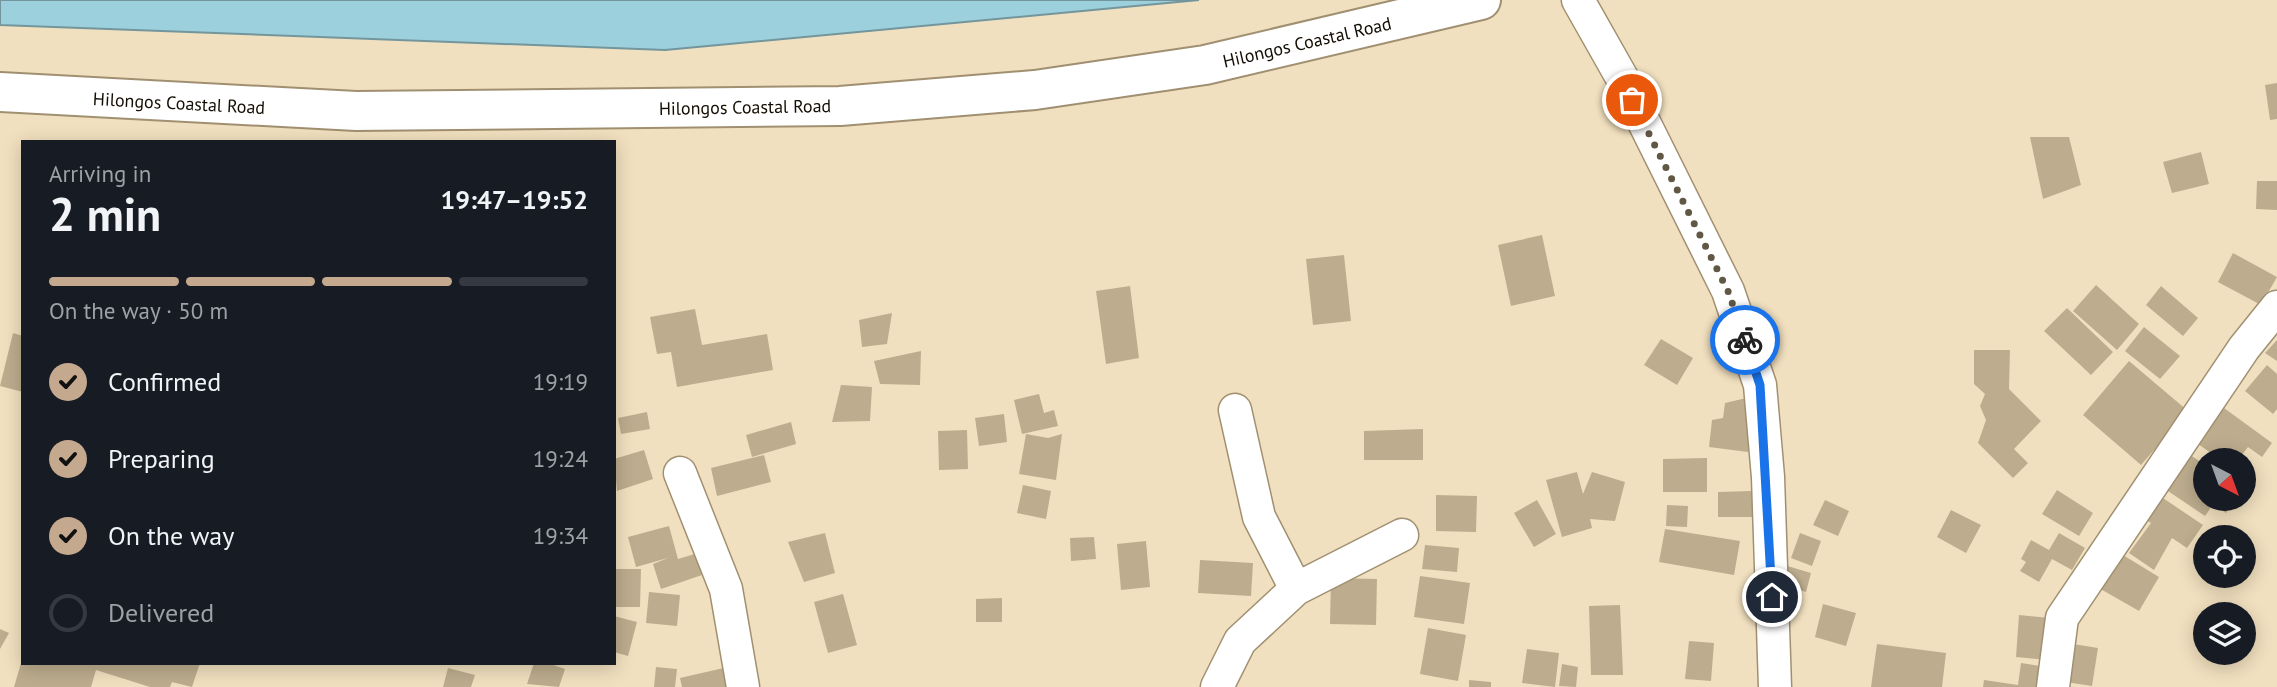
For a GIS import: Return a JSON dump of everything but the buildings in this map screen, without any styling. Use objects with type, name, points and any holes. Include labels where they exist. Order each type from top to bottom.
[{"type":"street","name":"Hilongos Coastal Road","points":[[0,92],[356,111],[840,106],[1035,90],[1205,65],[1481,0]]},
{"type":"street","points":[[1578,0],[1620,76],[1728,291],[1760,385],[1768,477],[1775,687]]},
{"type":"street","points":[[2053,687],[2062,618],[2244,348],[2277,307]]},
{"type":"street","points":[[1235,410],[1259,517],[1296,589]]},
{"type":"street","points":[[680,473],[726,589],[743,687]]},
{"type":"street","points":[[1217,687],[1240,641],[1296,589],[1402,535]]},
{"type":"water","points":[[0,0],[1199,0],[665,50],[0,25]]},
{"type":"way so far","points":[[1632,100],[1728,291],[1745,340]]},
{"type":"route","points":[[1745,340],[1760,385],[1768,477],[1772,597]]}]
